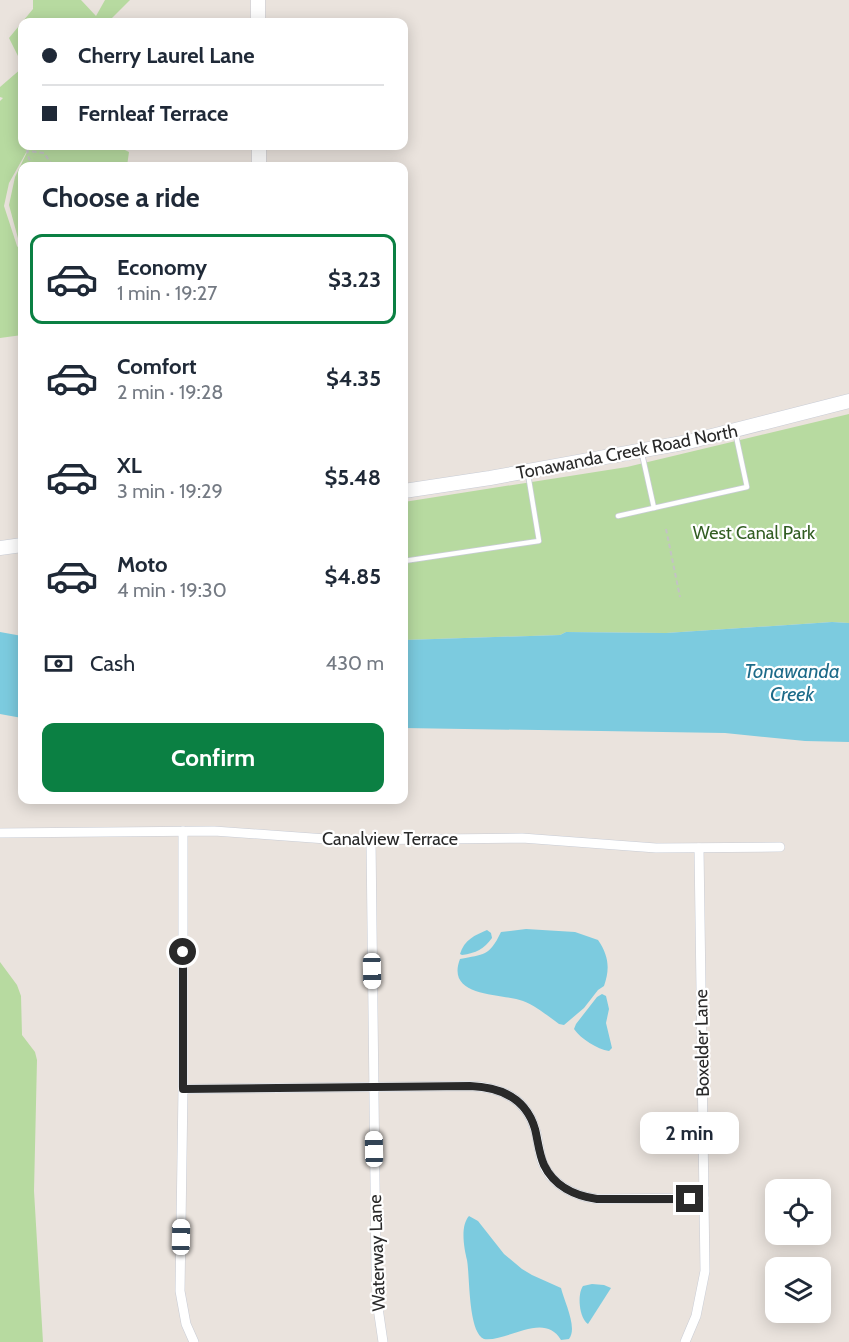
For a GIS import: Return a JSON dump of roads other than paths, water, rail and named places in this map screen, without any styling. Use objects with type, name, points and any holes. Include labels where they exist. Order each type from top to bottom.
[{"type":"street","points":[[258,0],[258,18]]},
{"type":"street","name":"Tonawanda Creek Road North","points":[[408,489],[528,472],[642,451],[735,431],[849,401]]},
{"type":"street","points":[[0,548],[18,546]]},
{"type":"street","points":[[183,831],[180,1291],[185,1320],[194,1342]]},
{"type":"street","name":"Canalview Terrace","points":[[0,833],[244,832],[320,840],[522,838],[647,847],[780,847]]},
{"type":"street","name":"Waterway Lane","points":[[371,840],[377,1301],[383,1342]]},
{"type":"street","name":"Boxelder Lane","points":[[685,1342],[696,1316],[703,1283],[699,848]]},
{"type":"street","points":[[183,1089],[470,1086],[498,1090],[514,1098],[527,1111],[535,1129],[544,1165],[553,1179],[568,1190],[582,1197],[597,1199],[704,1198]]},
{"type":"lane","points":[[618,516],[747,487],[735,431]]},
{"type":"lane","points":[[642,451],[654,508]]},
{"type":"lane","points":[[408,560],[539,541],[528,472]]},
{"type":"water","name":"Tonawanda Creek","points":[[832,622],[849,623],[849,742],[805,741],[725,733],[408,728],[408,640],[560,635],[566,632],[666,633]]},
{"type":"water","points":[[0,632],[18,635],[18,717],[0,714]]},
{"type":"water","points":[[526,929],[575,932],[598,940],[606,957],[608,968],[604,986],[564,1025],[523,1001],[478,992],[461,981],[458,972],[460,959],[485,953],[493,946],[501,932]]},
{"type":"water","points":[[487,930],[491,933],[492,938],[483,948],[476,952],[460,954],[467,942]]},
{"type":"water","points":[[602,994],[606,996],[609,1009],[606,1023],[612,1048],[609,1051],[590,1043],[574,1029],[597,997]]},
{"type":"water","points":[[469,1216],[478,1221],[504,1254],[522,1269],[561,1288],[570,1314],[572,1328],[569,1339],[561,1340],[554,1332],[545,1328],[525,1330],[494,1339],[484,1339],[479,1334],[472,1315],[464,1243],[464,1225]]},
{"type":"water","points":[[592,1284],[611,1288],[588,1324],[581,1311],[580,1294],[583,1286]]},
{"type":"park label","name":"West Canal Park","points":[[754,533]]}]
